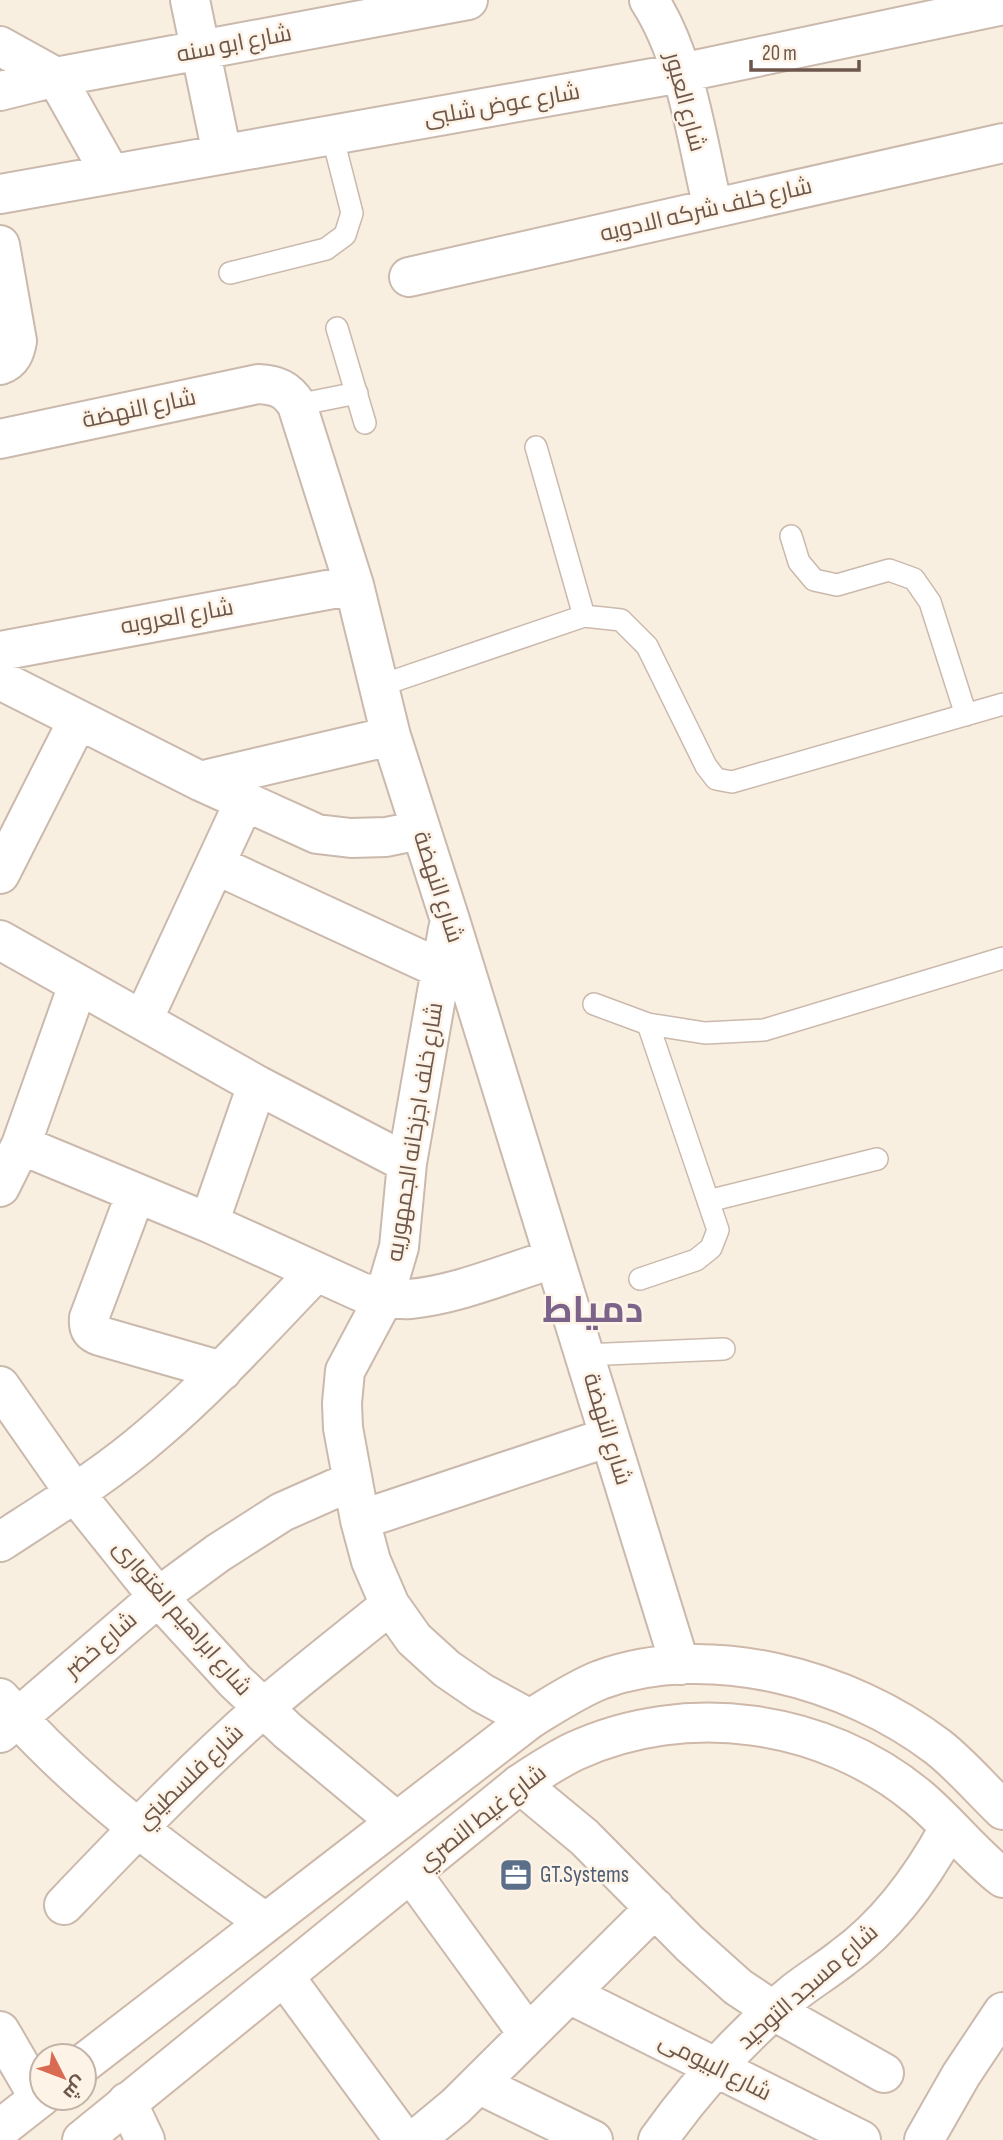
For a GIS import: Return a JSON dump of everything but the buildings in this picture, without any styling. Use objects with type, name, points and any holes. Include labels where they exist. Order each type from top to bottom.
[{"type":"street","points":[[190,0],[222,154]]},
{"type":"street","name":"شارع ابو سنه","points":[[0,90],[56,77],[468,0]]},
{"type":"street","name":"شارع العبور","points":[[649,0],[681,73],[713,208]]},
{"type":"street","name":"شارع عوض شلبى","points":[[0,194],[681,73],[1003,5]]},
{"type":"street","points":[[0,46],[56,77],[110,173]]},
{"type":"street","name":"شارع خلف شركه الادويه","points":[[410,276],[1003,142]]},
{"type":"street","points":[[0,245],[17,341],[15,353],[6,363],[0,365]]},
{"type":"street","name":"شارع النهضة","points":[[0,439],[258,384],[274,384],[284,389],[297,405],[354,585],[391,736],[680,1665]]},
{"type":"street","name":"شارع العروبه","points":[[0,651],[354,585]]},
{"type":"street","points":[[0,680],[200,781],[317,834],[351,838],[420,830]]},
{"type":"street","points":[[0,874],[78,720]]},
{"type":"street","points":[[200,781],[391,736]]},
{"type":"street","points":[[143,1020],[244,802]]},
{"type":"street","points":[[216,865],[441,969]]},
{"type":"street","name":"شارع خلف اجزخانه الجمهوريه","points":[[450,920],[407,1163],[399,1247],[384,1298],[345,1371],[343,1428],[359,1520],[371,1561],[390,1605],[414,1639],[447,1669],[482,1693],[530,1719]]},
{"type":"street","points":[[0,940],[257,1085],[407,1163]]},
{"type":"street","points":[[0,1187],[21,1145],[78,985]]},
{"type":"street","points":[[209,1223],[257,1085]]},
{"type":"street","points":[[21,1145],[209,1223],[361,1292],[384,1298],[431,1296],[553,1259]]},
{"type":"street","points":[[136,1193],[88,1327],[93,1334],[222,1371]]},
{"type":"street","points":[[0,1542],[152,1435],[222,1371],[316,1272]]},
{"type":"street","name":"شارع ابراهيم الغتوارى","points":[[0,1386],[74,1492],[158,1597],[263,1709],[396,1821]]},
{"type":"street","points":[[359,1520],[609,1437]]},
{"type":"street","name":"شارع خضر","points":[[6,1716],[158,1597],[249,1531],[282,1512],[352,1481]]},
{"type":"street","name":"شارع فلسطيني","points":[[64,1905],[137,1828],[263,1709],[390,1605]]},
{"type":"street","points":[[98,2052],[530,1719],[564,1697],[600,1680],[639,1670],[680,1665],[719,1665],[784,1675],[835,1690],[871,1705],[938,1747],[968,1773],[1003,1810]]},
{"type":"street","points":[[6,1716],[137,1828],[200,1877],[265,1922]]},
{"type":"street","name":"شارع غيط النصري","points":[[82,2140],[520,1784],[576,1751],[637,1730],[668,1724],[713,1722],[757,1725],[800,1735],[842,1750],[881,1771],[917,1797],[1003,1878]]},
{"type":"street","points":[[520,1784],[584,1838],[705,1959],[738,1987],[774,2011],[884,2073]]},
{"type":"street","name":"شارع مسجد التوحيد","points":[[658,2140],[689,2098],[774,2011],[795,1992],[843,1958],[893,1912],[933,1858],[949,1828]]},
{"type":"street","points":[[411,1873],[528,2034]]},
{"type":"street","points":[[415,2140],[456,2106],[655,1908]]},
{"type":"street","points":[[284,1976],[404,2140]]},
{"type":"street","name":"شارع البيومى","points":[[569,1994],[861,2140]]},
{"type":"street","points":[[924,2140],[961,2075],[1003,2012]]},
{"type":"street","points":[[0,2031],[28,2077]]},
{"type":"street","points":[[478,2084],[587,2139]]},
{"type":"street","points":[[127,2102],[145,2140]]},
{"type":"street","points":[[0,2129],[28,2107]]},
{"type":"lane","points":[[230,273],[326,249],[345,235],[352,213],[332,135]]},
{"type":"lane","points":[[337,328],[365,423]]},
{"type":"lane","points":[[297,405],[357,393]]},
{"type":"lane","points":[[536,447],[584,616]]},
{"type":"lane","points":[[791,536],[799,562],[814,580],[837,585],[889,570],[914,579],[930,602],[966,715]]},
{"type":"lane","points":[[379,685],[584,616],[621,620],[647,646],[706,766],[716,779],[732,782],[1003,704]]},
{"type":"lane","points":[[594,1004],[648,1024],[705,1033],[764,1030],[1003,958]]},
{"type":"lane","points":[[640,1279],[696,1260],[711,1248],[718,1230],[648,1024]]},
{"type":"lane","points":[[708,1201],[877,1159]]},
{"type":"lane","points":[[584,1355],[724,1349]]},
{"type":"place","name":"GT.Systems","points":[[516,1875]]},
{"type":"district","name":"دمياط","points":[[593,1311]]}]
